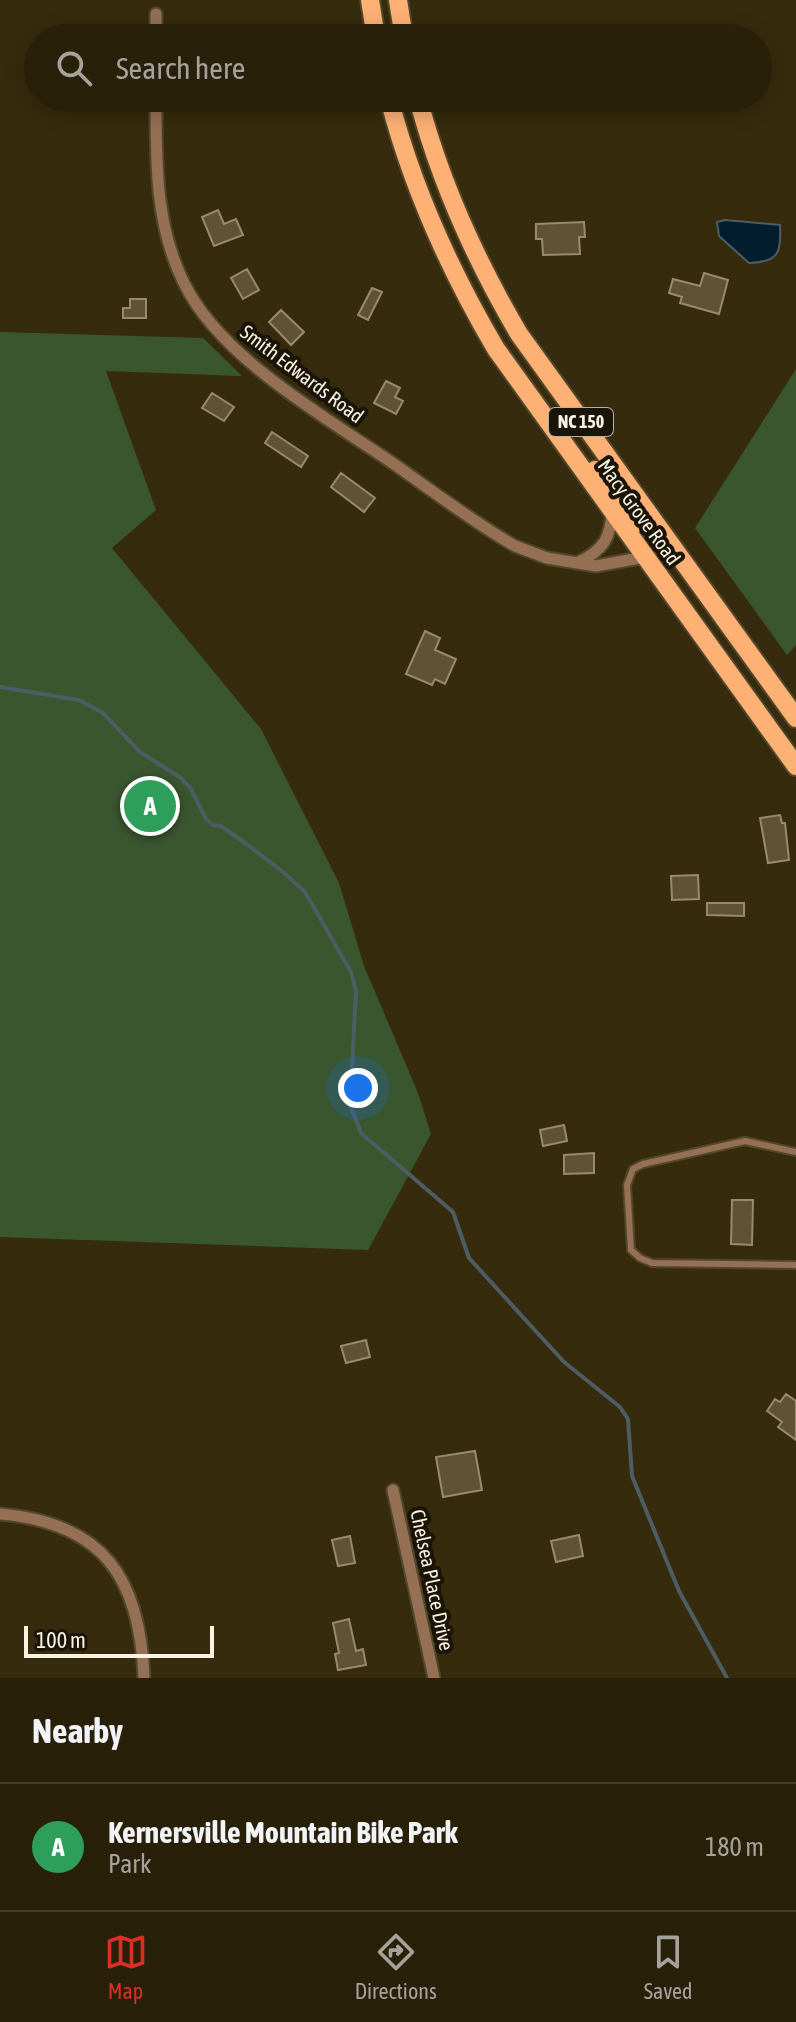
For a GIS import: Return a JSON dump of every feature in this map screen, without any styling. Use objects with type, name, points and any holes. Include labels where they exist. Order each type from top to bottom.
[{"type":"main road","points":[[370,0],[374,24]]},
{"type":"main road","points":[[398,0],[402,24]]},
{"type":"main road","name":"Macy Grove Road","points":[[393,112],[418,190],[444,254],[477,317],[517,380],[796,766]]},
{"type":"main road","name":"Macy Grove Road","points":[[423,112],[452,201],[502,304],[540,364],[796,718]]},
{"type":"main road","points":[[517,380],[632,515],[640,523],[654,523]]},
{"type":"street","points":[[156,14],[156,24]]},
{"type":"street","name":"Smith Edwards Road","points":[[156,112],[159,196],[168,242],[185,285],[216,329],[241,354],[500,537],[531,553],[596,566],[645,557]]},
{"type":"street","points":[[579,562],[594,554],[606,542],[612,511]]},
{"type":"street","name":"Chelsea Place Drive","points":[[393,1490],[434,1678]]},
{"type":"street","points":[[0,1514],[52,1522],[79,1534],[97,1547],[115,1569],[136,1613],[144,1678]]},
{"type":"lane","points":[[796,1152],[745,1141],[633,1169],[627,1185],[631,1250],[640,1258],[652,1263],[796,1265]]},
{"type":"green space","points":[[0,332],[203,338],[242,376],[106,371],[156,510],[112,548],[261,729],[339,883],[364,966],[418,1093],[431,1134],[368,1250],[0,1237]]},
{"type":"green space","points":[[796,369],[796,645],[787,655],[695,528]]},
{"type":"water","points":[[717,222],[780,225],[780,243],[776,254],[767,261],[749,263],[719,236]]},
{"type":"building","points":[[218,210],[224,224],[236,219],[243,235],[214,246],[202,217]]},
{"type":"building","points":[[584,222],[585,237],[579,237],[580,254],[543,255],[542,239],[536,239],[536,224]]},
{"type":"building","points":[[247,269],[259,290],[243,299],[231,278]]},
{"type":"building","points":[[704,273],[728,280],[719,314],[680,303],[682,297],[669,293],[673,279],[700,286]]},
{"type":"building","points":[[372,288],[382,292],[368,320],[358,315]]},
{"type":"building","points":[[130,299],[146,299],[146,318],[123,318],[123,308],[130,308]]},
{"type":"building","points":[[281,310],[304,332],[291,345],[269,322]]},
{"type":"building","points":[[386,381],[400,388],[395,397],[403,401],[396,414],[374,403]]},
{"type":"building","points":[[212,393],[234,407],[224,421],[202,408]]},
{"type":"building","points":[[272,432],[308,456],[301,467],[265,443]]},
{"type":"building","points":[[341,473],[375,498],[364,512],[331,487]]},
{"type":"building","points":[[425,631],[440,638],[435,650],[456,659],[445,684],[435,679],[432,685],[406,674]]},
{"type":"building","points":[[780,815],[782,823],[785,823],[789,860],[768,863],[760,818]]},
{"type":"building","points":[[698,875],[699,899],[672,900],[671,876]]},
{"type":"building","points":[[707,903],[744,903],[744,916],[707,915]]},
{"type":"building","points":[[564,1125],[567,1141],[543,1146],[540,1130]]},
{"type":"building","points":[[594,1153],[594,1173],[564,1174],[564,1155]]},
{"type":"building","points":[[732,1200],[753,1200],[752,1245],[731,1244]]},
{"type":"building","points":[[366,1340],[370,1357],[346,1363],[341,1346]]},
{"type":"building","points":[[786,1394],[796,1401],[796,1440],[778,1427],[782,1422],[767,1411],[775,1399],[780,1402]]},
{"type":"building","points":[[475,1451],[482,1490],[443,1497],[436,1457]]},
{"type":"building","points":[[579,1535],[583,1556],[556,1562],[551,1541]]},
{"type":"building","points":[[350,1536],[355,1563],[338,1566],[332,1540]]},
{"type":"building","points":[[349,1619],[356,1651],[363,1649],[366,1665],[338,1670],[335,1654],[339,1653],[333,1623]]},
{"type":"waterway","points":[[0,687],[79,700],[103,713],[140,752],[181,778],[191,789],[206,819],[245,843],[305,892],[351,972],[356,991],[350,1105],[361,1133],[453,1212],[469,1258],[564,1362],[620,1407],[628,1419],[632,1476],[679,1591],[727,1678]]},
{"type":"place","name":"Kernersville Mountain Bike Park","points":[[150,806]]}]
